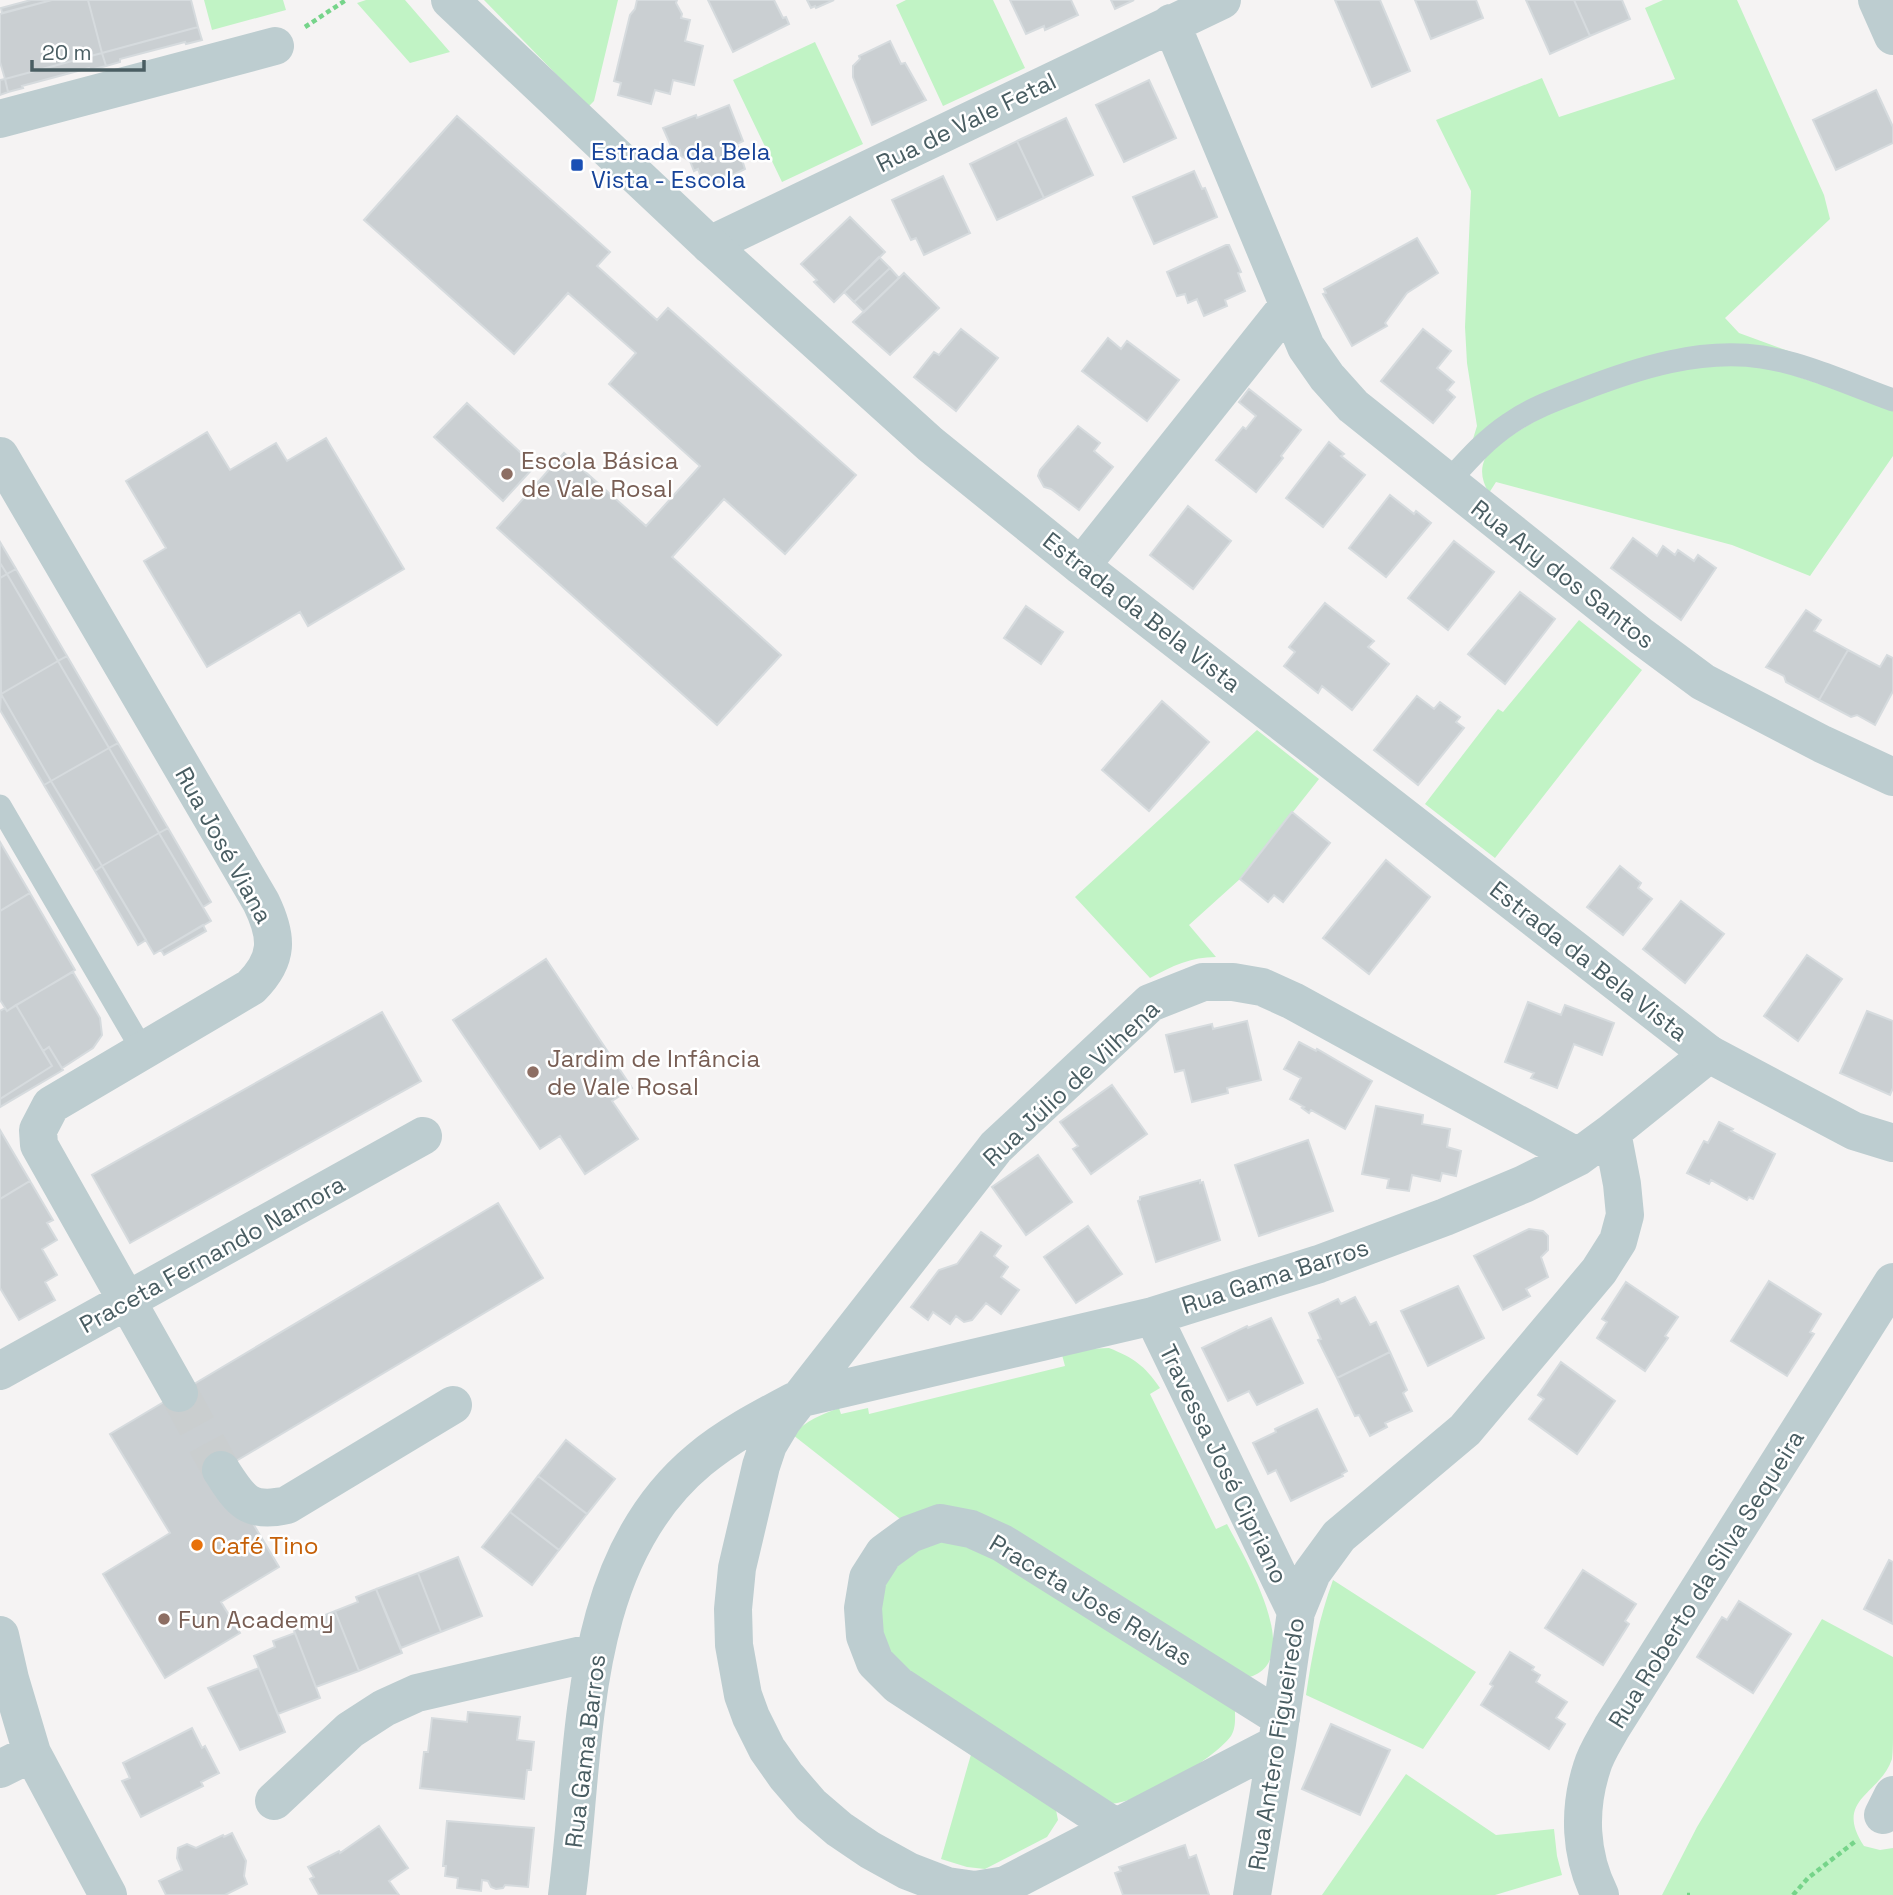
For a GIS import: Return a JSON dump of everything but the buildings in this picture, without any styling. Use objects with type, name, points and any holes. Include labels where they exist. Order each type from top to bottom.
[{"type":"street","name":"Estrada da Bela Vista","points":[[450,0],[710,245],[929,444],[1081,566],[1709,1054],[1854,1130],[1893,1143]]},
{"type":"street","name":"Rua de Vale Fetal","points":[[710,245],[1222,0]]},
{"type":"street","points":[[1877,0],[1893,36]]},
{"type":"street","name":"Rua Ary dos Santos","points":[[1171,23],[1306,347],[1344,396],[1641,636],[1703,682],[1822,744],[1893,777]]},
{"type":"street","points":[[0,119],[275,47]]},
{"type":"street","points":[[1081,566],[1288,306]]},
{"type":"street","name":"Rua José Viana","points":[[0,456],[270,920],[274,938],[265,973],[250,987],[51,1105],[38,1129],[39,1145],[179,1393]]},
{"type":"street","name":"Rua Júlio de Vilhena","points":[[798,1399],[996,1146],[1150,1003],[1203,982],[1233,982],[1262,987],[1293,1001],[1578,1157]]},
{"type":"street","name":"Rua Gama Barros","points":[[567,1895],[585,1709],[595,1652],[608,1605],[631,1545],[662,1498],[698,1460],[747,1426],[798,1399],[1153,1316],[1229,1294],[1332,1260],[1513,1189],[1578,1157],[1709,1054]]},
{"type":"street","name":"Rua Antero Figueiredo","points":[[1252,1895],[1296,1612],[1312,1573],[1339,1536],[1465,1430],[1599,1271],[1618,1241],[1625,1215],[1612,1132]]},
{"type":"street","name":"Praceta Fernando Namora","points":[[0,1371],[423,1136]]},
{"type":"street","name":"Rua Roberto da Silva Sequeira","points":[[1600,1895],[1588,1868],[1582,1835],[1592,1766],[1612,1727],[1893,1282]]},
{"type":"street","name":"Travessa José Cipriano","points":[[1153,1316],[1296,1612]]},
{"type":"street","points":[[798,1399],[768,1445],[751,1501],[737,1568],[733,1609],[734,1645],[737,1669],[751,1717],[767,1749],[811,1805],[839,1829],[908,1871],[947,1886],[996,1890],[1115,1827],[1279,1731]]},
{"type":"street","points":[[220,1470],[237,1496],[252,1507],[270,1509],[286,1505],[453,1405]]},
{"type":"street","name":"Praceta José Relvas","points":[[1115,1827],[898,1685],[875,1662],[865,1636],[863,1608],[868,1578],[884,1553],[910,1534],[940,1523],[971,1529],[1002,1543],[1279,1731]]},
{"type":"street","points":[[0,1635],[10,1679],[16,1761],[107,1895]]},
{"type":"street","points":[[274,1801],[350,1730],[384,1708],[417,1693],[595,1652]]},
{"type":"lane","points":[[1448,482],[1481,445],[1511,422],[1570,394],[1626,372],[1667,361],[1737,355],[1763,357],[1798,366],[1893,400]]},
{"type":"lane","points":[[0,806],[143,1051]]},
{"type":"path","points":[[275,47],[346,0]]},
{"type":"path","points":[[1793,1895],[1808,1878],[1859,1839],[1888,1805]]},
{"type":"green space","points":[[204,0],[283,0],[286,10],[212,30]]},
{"type":"green space","points":[[366,0],[405,0],[450,52],[410,63],[357,3]]},
{"type":"green space","points":[[484,0],[618,0],[594,101],[588,107]]},
{"type":"green space","points":[[906,0],[993,0],[1025,68],[943,106],[896,5]]},
{"type":"green space","points":[[1663,0],[1737,0],[1824,195],[1830,219],[1725,318],[1739,333],[1893,389],[1733,347],[1473,439],[1477,426],[1467,363],[1465,327],[1471,191],[1436,120],[1542,78],[1559,117],[1675,79],[1645,8]]},
{"type":"green space","points":[[815,42],[863,144],[782,182],[733,80]]},
{"type":"green space","points":[[1713,365],[1751,365],[1777,370],[1893,408],[1893,456],[1810,576],[1732,545],[1496,482],[1489,493],[1483,480],[1482,468],[1491,450],[1553,410],[1668,371]]},
{"type":"green space","points":[[1579,620],[1642,670],[1495,858],[1425,804],[1498,709],[1503,712]]},
{"type":"green space","points":[[1257,730],[1319,779],[1240,879],[1189,925],[1216,957],[1182,963],[1150,978],[1075,897]]},
{"type":"green space","points":[[1109,1348],[1138,1363],[1160,1388],[1150,1394],[1216,1529],[1227,1524],[1258,1585],[1273,1634],[1272,1655],[1262,1671],[1241,1679],[1002,1528],[904,1522],[793,1435],[809,1422],[839,1408],[841,1414],[868,1408],[869,1414],[1065,1366],[1062,1355],[1087,1349]]},
{"type":"green space","points":[[963,1534],[1235,1710],[1231,1736],[1208,1757],[1172,1780],[1135,1798],[1105,1804],[897,1673],[870,1606],[895,1552]]},
{"type":"green space","points":[[1333,1580],[1476,1672],[1423,1749],[1306,1695],[1316,1637]]},
{"type":"green space","points":[[1822,1619],[1893,1657],[1892,1759],[1886,1771],[1856,1807],[1854,1818],[1856,1830],[1864,1846],[1880,1850],[1893,1848],[1893,1895],[1662,1895],[1697,1827]]},
{"type":"green space","points":[[972,1751],[1056,1810],[1058,1820],[1047,1837],[985,1869],[941,1859]]},
{"type":"green space","points":[[1406,1774],[1496,1835],[1554,1829],[1562,1875],[1495,1895],[1322,1895]]},
{"type":"tunnel","points":[[179,1393],[221,1470]]},
{"type":"place","name":"Estrada da Bela Vista - Escola","points":[[577,165]]},
{"type":"place","name":"Escola Básica de Vale Rosal","points":[[507,474]]},
{"type":"place","name":"Jardim de Infância de Vale Rosal","points":[[533,1072]]},
{"type":"place","name":"Café Tino","points":[[197,1545]]},
{"type":"place","name":"Fun Academy","points":[[164,1619]]}]
